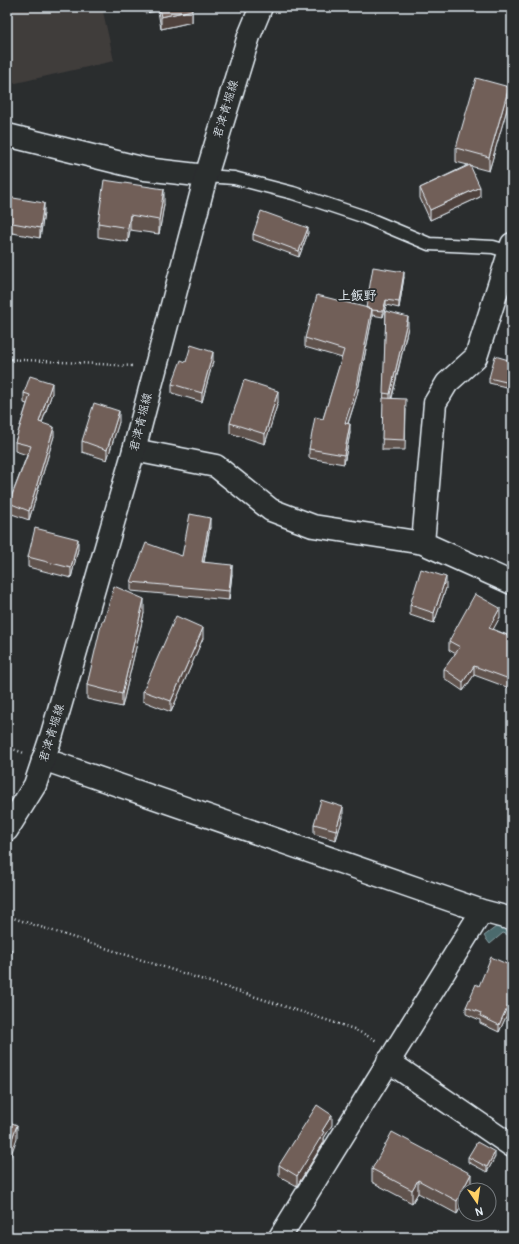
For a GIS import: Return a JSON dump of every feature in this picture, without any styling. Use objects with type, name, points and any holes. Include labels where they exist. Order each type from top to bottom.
[{"type":"street","name":"君津青堀線","points":[[7,830],[35,785],[44,759],[134,450],[206,176],[249,36],[261,7]]},
{"type":"street","points":[[7,135],[145,169],[206,176]]},
{"type":"street","points":[[423,543],[435,403],[447,383],[476,357],[507,280],[511,248]]},
{"type":"street","points":[[134,450],[216,466],[271,510],[313,526],[423,543],[512,583]]},
{"type":"street","points":[[44,759],[482,911],[512,919]]},
{"type":"street","points":[[280,1237],[482,911]]},
{"type":"street","points":[[392,1056],[512,1146]]},
{"type":"lane","points":[[206,176],[234,178],[286,191],[362,216],[429,244],[511,248]]},
{"type":"path","points":[[7,359],[155,368]]},
{"type":"path","points":[[7,916],[354,1029],[392,1056]]},
{"type":"shaded area","points":[[7,7],[102,7],[114,61],[7,85]]},
{"type":"water","points":[[500,924],[512,928],[512,936],[503,933],[490,944],[484,936]]},
{"type":"building","points":[[159,7],[192,7],[192,10],[161,17]]},
{"type":"building","points":[[476,78],[509,87],[489,157],[456,148]]},
{"type":"building","points":[[470,165],[480,187],[430,210],[420,188]]},
{"type":"building","points":[[104,180],[164,189],[159,220],[130,215],[128,228],[98,223]]},
{"type":"building","points":[[7,197],[44,203],[40,228],[7,222]]},
{"type":"building","points":[[261,211],[308,228],[299,251],[253,234]]},
{"type":"building","points":[[373,267],[404,272],[399,302],[386,300],[383,311],[366,308]]},
{"type":"building","points":[[317,295],[372,309],[357,386],[345,423],[350,424],[344,455],[309,449],[315,417],[323,419],[344,350],[305,338]]},
{"type":"building","points":[[386,311],[408,317],[390,394],[383,393]]},
{"type":"building","points":[[191,345],[213,352],[202,393],[172,384],[181,360],[186,362]]},
{"type":"building","points":[[495,356],[512,361],[506,382],[489,378]]},
{"type":"building","points":[[30,376],[52,383],[39,422],[54,427],[29,511],[9,503],[31,446],[15,442],[30,395],[24,393]]},
{"type":"building","points":[[244,380],[278,391],[265,434],[230,423]]},
{"type":"building","points":[[383,398],[406,399],[405,440],[382,439]]},
{"type":"building","points":[[94,403],[119,411],[107,450],[82,441]]},
{"type":"building","points":[[190,514],[210,518],[202,562],[232,565],[229,591],[131,582],[146,543],[182,556]]},
{"type":"building","points":[[35,528],[78,539],[71,568],[28,557]]},
{"type":"building","points":[[421,569],[446,577],[434,613],[410,605]]},
{"type":"building","points":[[114,586],[144,599],[122,694],[87,685],[102,621],[104,621]]},
{"type":"building","points":[[475,594],[500,608],[489,628],[512,637],[512,680],[474,666],[463,682],[444,669],[460,647],[449,641]]},
{"type":"building","points":[[176,616],[203,628],[171,701],[143,691]]},
{"type":"building","points":[[321,800],[343,807],[336,830],[314,824]]},
{"type":"building","points":[[7,948],[11,949],[7,960]]},
{"type":"building","points":[[491,957],[509,965],[507,969],[512,971],[512,1004],[509,1003],[499,1025],[480,1016],[481,1013],[466,1007],[476,984],[479,986]]},
{"type":"building","points":[[317,1105],[332,1115],[322,1131],[324,1132],[297,1176],[279,1165]]},
{"type":"building","points":[[7,1121],[17,1125],[7,1153]]},
{"type":"building","points":[[392,1132],[471,1174],[467,1182],[457,1182],[457,1201],[418,1180],[412,1190],[372,1169]]},
{"type":"building","points":[[477,1142],[495,1152],[487,1167],[468,1157]]},
{"type":"district","name":"上飯野","points":[[357,296]]}]
